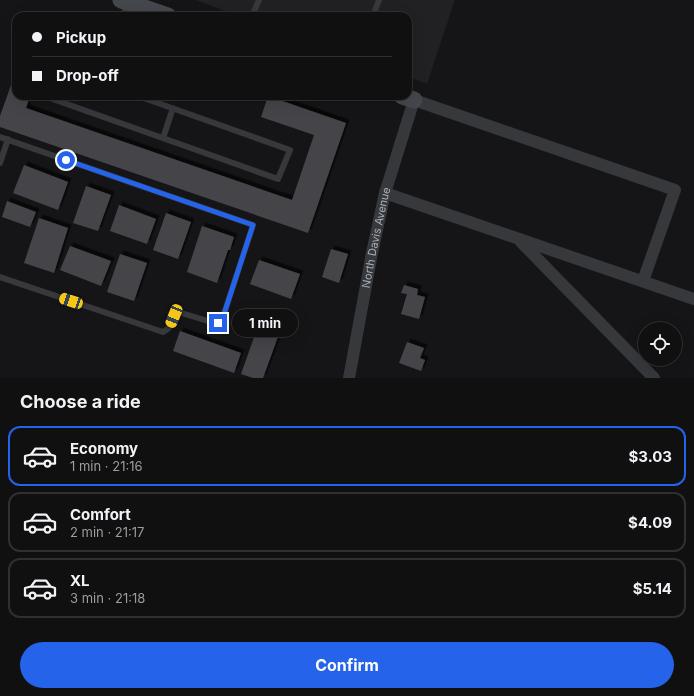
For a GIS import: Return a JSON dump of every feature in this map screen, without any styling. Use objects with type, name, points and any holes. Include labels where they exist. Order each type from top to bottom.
[{"type":"street","points":[[129,7],[151,12]]},
{"type":"street","points":[[412,99],[675,190],[643,281]]},
{"type":"street","name":"North Davis Avenue","points":[[349,378],[372,253],[408,100]]},
{"type":"street","points":[[385,193],[694,299]]},
{"type":"street","points":[[519,240],[654,378]]},
{"type":"lane","points":[[254,12],[259,0]]},
{"type":"lane","points":[[374,12],[379,0]]},
{"type":"lane","points":[[55,100],[278,179],[290,150],[150,100]]},
{"type":"lane","points":[[163,138],[173,108]]},
{"type":"lane","points":[[0,137],[253,225],[223,317],[218,323],[175,311],[169,328],[163,332],[0,277]]},
{"type":"lane","points":[[0,163],[8,139]]},
{"type":"shaded area","points":[[196,0],[455,0],[427,84],[412,78],[412,12],[228,12]]},
{"type":"building","points":[[12,82],[12,100],[29,100],[26,108],[292,200],[314,135],[261,117],[267,100],[280,100],[346,123],[308,233],[0,127],[0,116]]},
{"type":"building","points":[[24,165],[68,182],[58,210],[13,193]]},
{"type":"building","points":[[86,186],[111,195],[98,231],[73,223]]},
{"type":"building","points":[[7,201],[36,212],[30,227],[2,217]]},
{"type":"building","points":[[119,205],[156,219],[147,244],[110,231]]},
{"type":"building","points":[[166,213],[191,222],[178,259],[153,250]]},
{"type":"building","points":[[39,218],[68,228],[54,273],[24,263]]},
{"type":"building","points":[[202,226],[234,237],[217,283],[187,272]]},
{"type":"building","points":[[70,246],[111,261],[101,286],[60,270]]},
{"type":"building","points":[[331,249],[348,254],[339,283],[322,277]]},
{"type":"building","points":[[120,254],[147,263],[134,301],[107,292]]},
{"type":"building","points":[[259,260],[300,274],[291,299],[250,284]]},
{"type":"building","points":[[404,285],[418,289],[417,295],[425,297],[419,319],[401,314],[407,294],[401,293]]},
{"type":"building","points":[[262,315],[283,323],[263,378],[253,378],[241,374]]},
{"type":"building","points":[[180,331],[241,353],[234,373],[173,351]]},
{"type":"building","points":[[407,342],[424,348],[420,358],[425,360],[421,371],[399,363]]},
{"type":"route","points":[[66,160],[253,225],[223,317],[218,323]]}]
